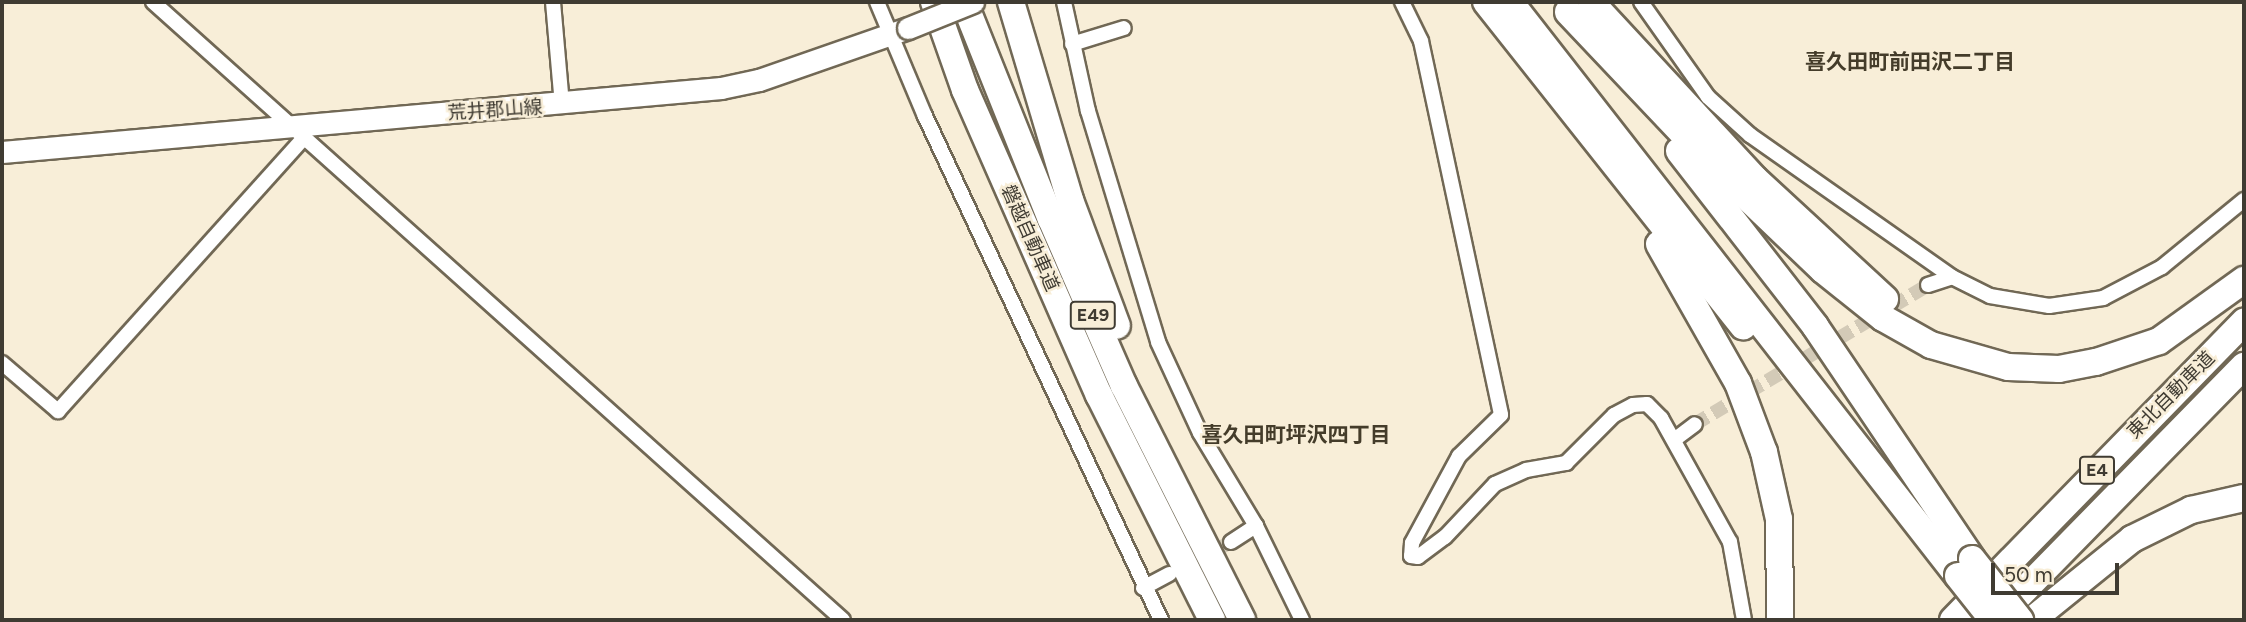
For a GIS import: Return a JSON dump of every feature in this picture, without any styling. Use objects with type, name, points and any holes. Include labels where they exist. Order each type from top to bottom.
[{"type":"highway","points":[[923,2],[965,90]]},
{"type":"highway","name":"磐越自動車道","points":[[934,2],[965,90],[1099,395],[1212,620]]},
{"type":"highway","name":"磐越自動車道","points":[[964,2],[1051,219],[1124,386],[1244,620]]},
{"type":"highway","points":[[1011,2],[1051,142],[1104,295],[1244,620]]},
{"type":"highway","points":[[1486,2],[1742,326],[1926,535],[2020,620]]},
{"type":"highway","points":[[1510,2],[1926,535]]},
{"type":"highway","points":[[1573,5],[1750,201],[1823,270],[1882,318],[1955,354],[2008,367],[2059,369],[2130,354],[2159,341],[2244,280]]},
{"type":"highway","points":[[1573,5],[1815,327],[1965,568],[1994,620]]},
{"type":"highway","points":[[1575,115],[1694,303],[1752,419],[1779,519],[1780,620]]},
{"type":"highway","name":"東北自動車道","points":[[1953,620],[2244,322]]},
{"type":"highway","name":"東北自動車道","points":[[1994,620],[2244,366]]},
{"type":"highway","points":[[2032,620],[2142,533],[2191,510],[2244,498]]},
{"type":"main road","name":"荒井郡山線","points":[[2,152],[295,133],[734,85],[899,31],[973,2]]},
{"type":"street","points":[[153,2],[295,133],[843,620]]},
{"type":"street","points":[[553,2],[562,105]]},
{"type":"street","points":[[877,2],[899,31],[1143,588],[1161,620]]},
{"type":"street","points":[[1064,2],[1107,181],[1158,342],[1200,433],[1256,526],[1303,620]]},
{"type":"street","points":[[1402,2],[1421,41],[1501,415],[1459,456],[1412,543],[1411,556],[1418,556],[1446,537],[1495,484],[1526,470],[1566,463],[1624,408],[1647,404],[1661,418],[1730,542],[1744,620]]},
{"type":"street","points":[[1641,2],[1708,97],[1750,135],[1951,277],[2019,303],[2074,305],[2103,298],[2162,267],[2244,200]]},
{"type":"street","points":[[1072,44],[1125,28]]},
{"type":"street","points":[[2,363],[58,411],[295,133]]},
{"type":"street","points":[[1928,285],[1951,277]]},
{"type":"street","points":[[1674,440],[1695,424]]},
{"type":"street","points":[[1231,542],[1256,526]]},
{"type":"street","points":[[1143,588],[1169,574]]},
{"type":"tunnel","points":[[1695,424],[1928,285]]},
{"type":"tunnel","points":[[1179,569],[1231,542]]},
{"type":"district","name":"喜久田町前田沢二丁目","points":[[1910,62]]},
{"type":"district","name":"喜久田町坪沢四丁目","points":[[1296,435]]}]
